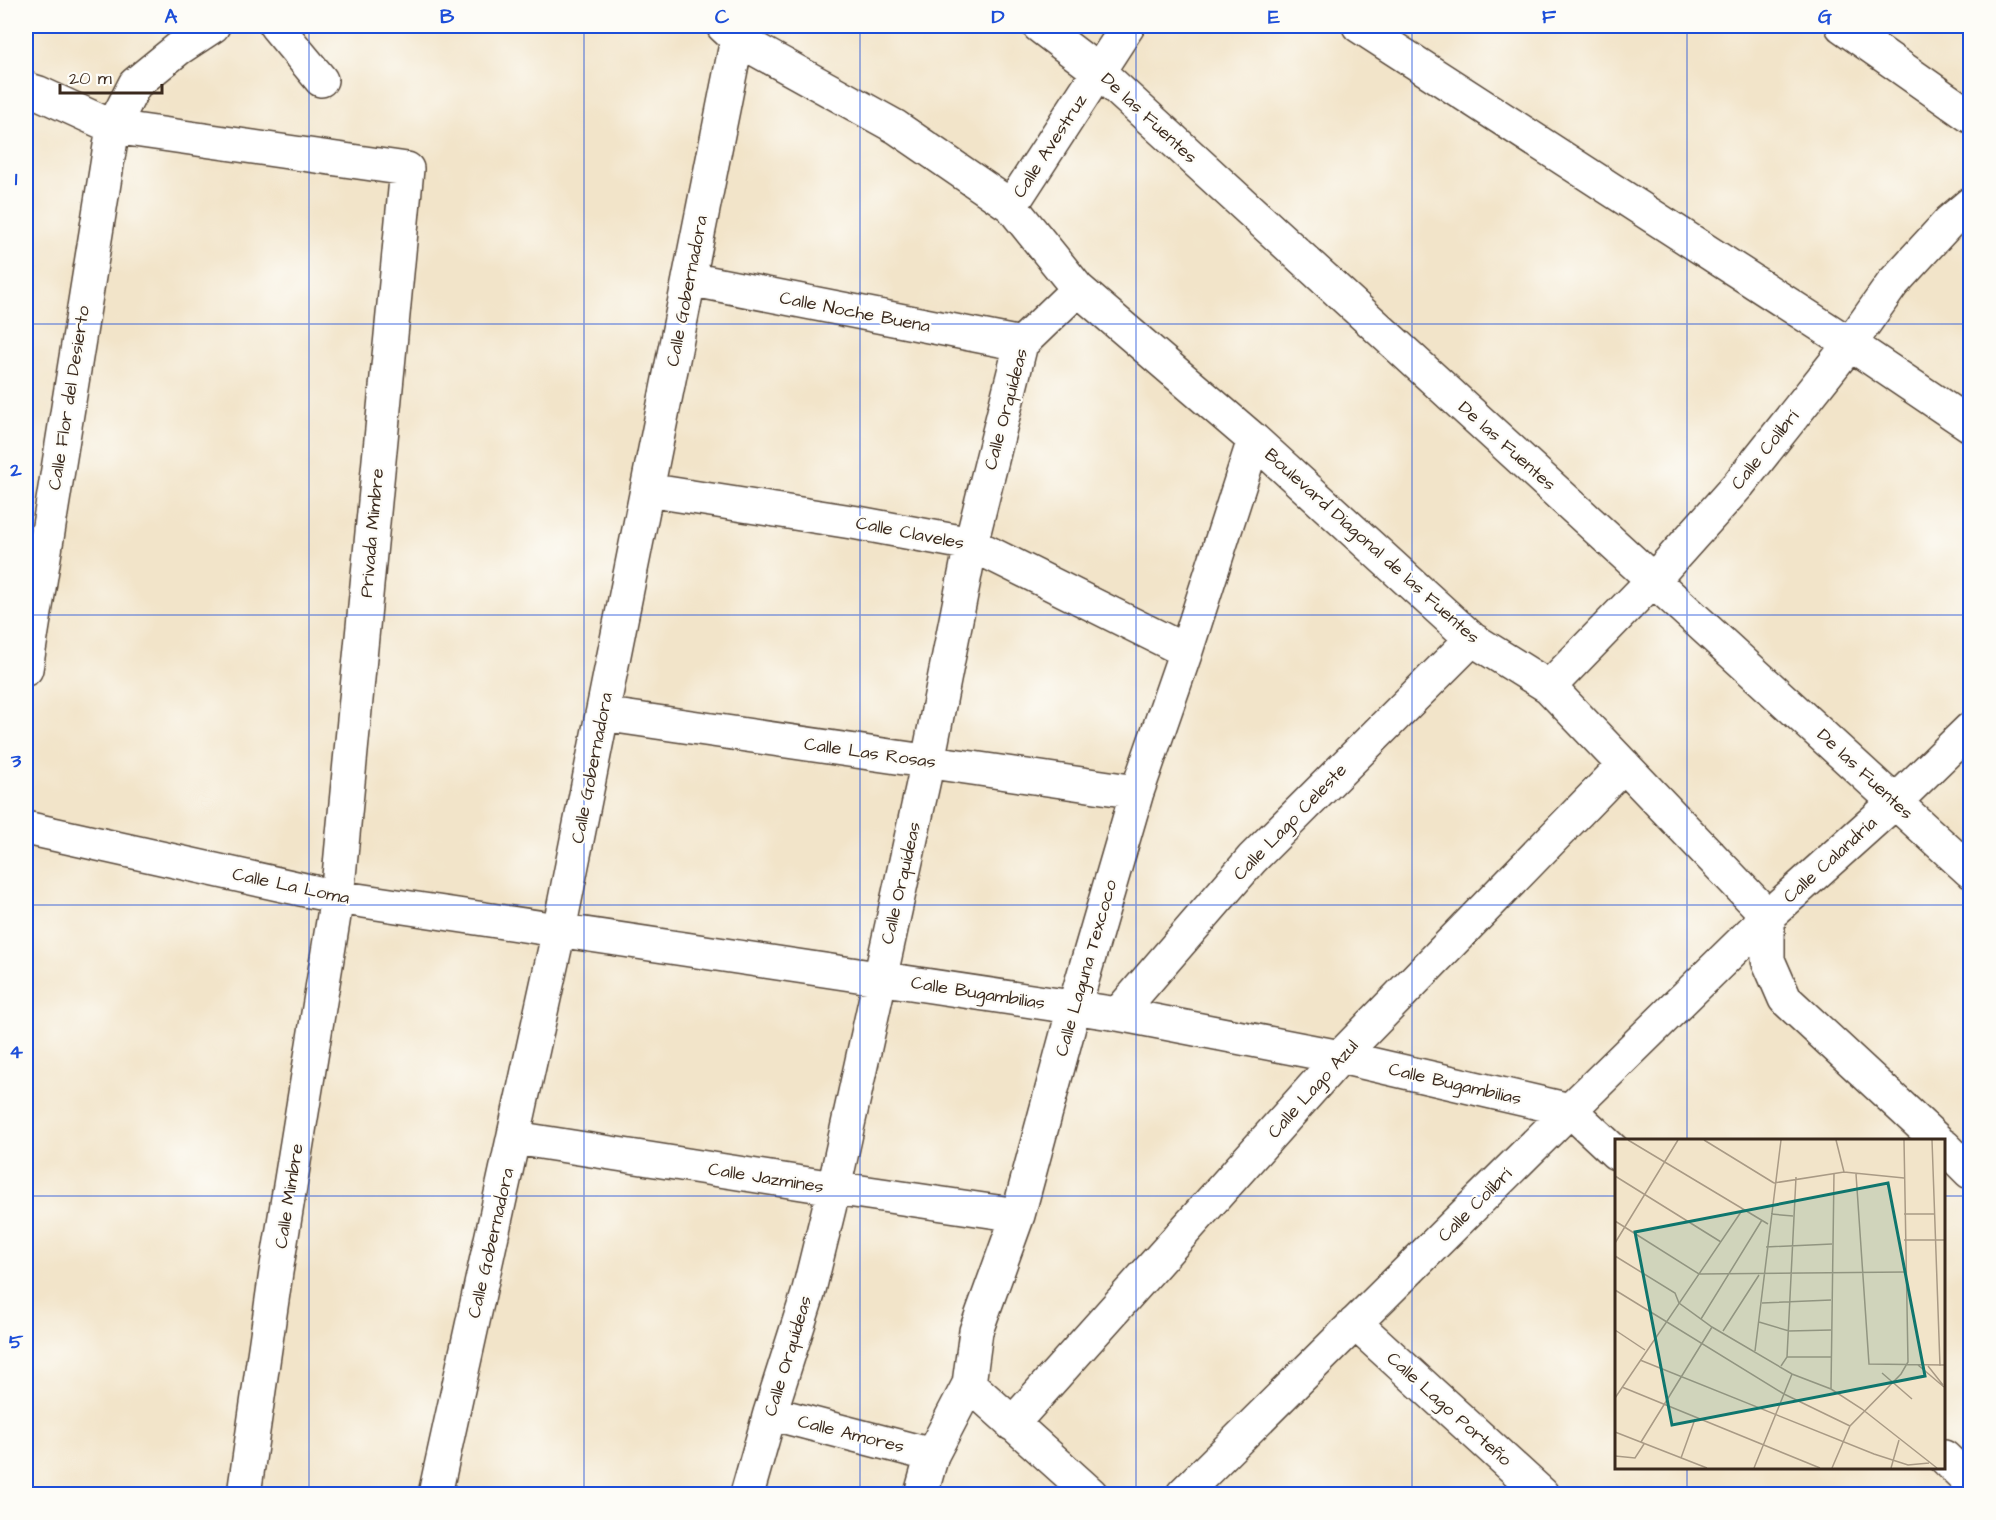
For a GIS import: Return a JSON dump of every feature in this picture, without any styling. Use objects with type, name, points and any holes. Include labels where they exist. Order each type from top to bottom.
[{"type":"street","name":"Calle Flor del Desierto","points":[[26,669],[113,127],[135,84],[178,49],[213,26]]},
{"type":"street","points":[[276,26],[321,80]]},
{"type":"street","name":"De las Fuentes","points":[[1039,26],[1098,71],[1971,871]]},
{"type":"street","name":"Calle Avestruz","points":[[1011,206],[1128,26]]},
{"type":"street","points":[[1359,26],[1971,425]]},
{"type":"street","points":[[1842,26],[1971,116]]},
{"type":"street","name":"Boulevard Diagonal de las Fuentes","points":[[730,32],[896,127],[1011,206],[1078,289],[1254,440],[1472,639],[1550,687],[1768,916]]},
{"type":"street","name":"Calle Gobernadora","points":[[435,1494],[559,930],[689,279],[730,32]]},
{"type":"street","points":[[30,83],[113,127]]},
{"type":"street","name":"Privada Mimbre","points":[[113,127],[407,169],[337,897]]},
{"type":"street","name":"Calle Colibrí","points":[[1550,687],[1654,579],[1740,484],[1850,344],[1893,283],[1950,222],[1971,204]]},
{"type":"street","name":"Calle Noche Buena","points":[[689,279],[1021,344]]},
{"type":"street","name":"Calle Orquídeas","points":[[747,1494],[808,1294],[834,1188],[928,761],[971,544],[1021,344],[1078,289]]},
{"type":"street","name":"Calle Laguna Texcoco","points":[[921,1494],[932,1455],[969,1384],[976,1331],[1018,1215],[1074,1008],[1137,792],[1186,651],[1254,440]]},
{"type":"street","name":"Calle Claveles","points":[[647,490],[858,523],[971,544],[1186,651]]},
{"type":"street","name":"Calle Lago Celeste","points":[[1118,1014],[1252,859],[1472,639]]},
{"type":"street","name":"Calle Las Rosas","points":[[602,714],[1137,792]]},
{"type":"street","name":"Calle Calandría","points":[[1768,916],[1895,802],[1971,729]]},
{"type":"street","name":"Calle Lago Azul","points":[[1012,1424],[1340,1057],[1624,765]]},
{"type":"street","name":"Calle La Loma","points":[[26,828],[337,897],[559,930]]},
{"type":"street","name":"Calle Mimbre","points":[[244,1494],[276,1272],[337,897]]},
{"type":"street","points":[[1768,916],[1768,960],[1785,999],[1936,1139]]},
{"type":"street","name":"Calle Colibrí","points":[[1183,1494],[1768,916]]},
{"type":"street","name":"Calle Bugambilias","points":[[559,930],[1118,1014],[1340,1057],[1570,1110]]},
{"type":"street","points":[[1570,1110],[1615,1151]]},
{"type":"street","name":"Calle Jazmines","points":[[515,1138],[1018,1215]]},
{"type":"street","points":[[1945,1147],[1971,1172]]},
{"type":"street","name":"Calle Lago Porteño","points":[[1355,1323],[1542,1494]]},
{"type":"street","points":[[969,1384],[1091,1494]]},
{"type":"street","name":"Calle Amores","points":[[770,1413],[932,1455]]},
{"type":"street","points":[[1945,1458],[1971,1482]]}]
